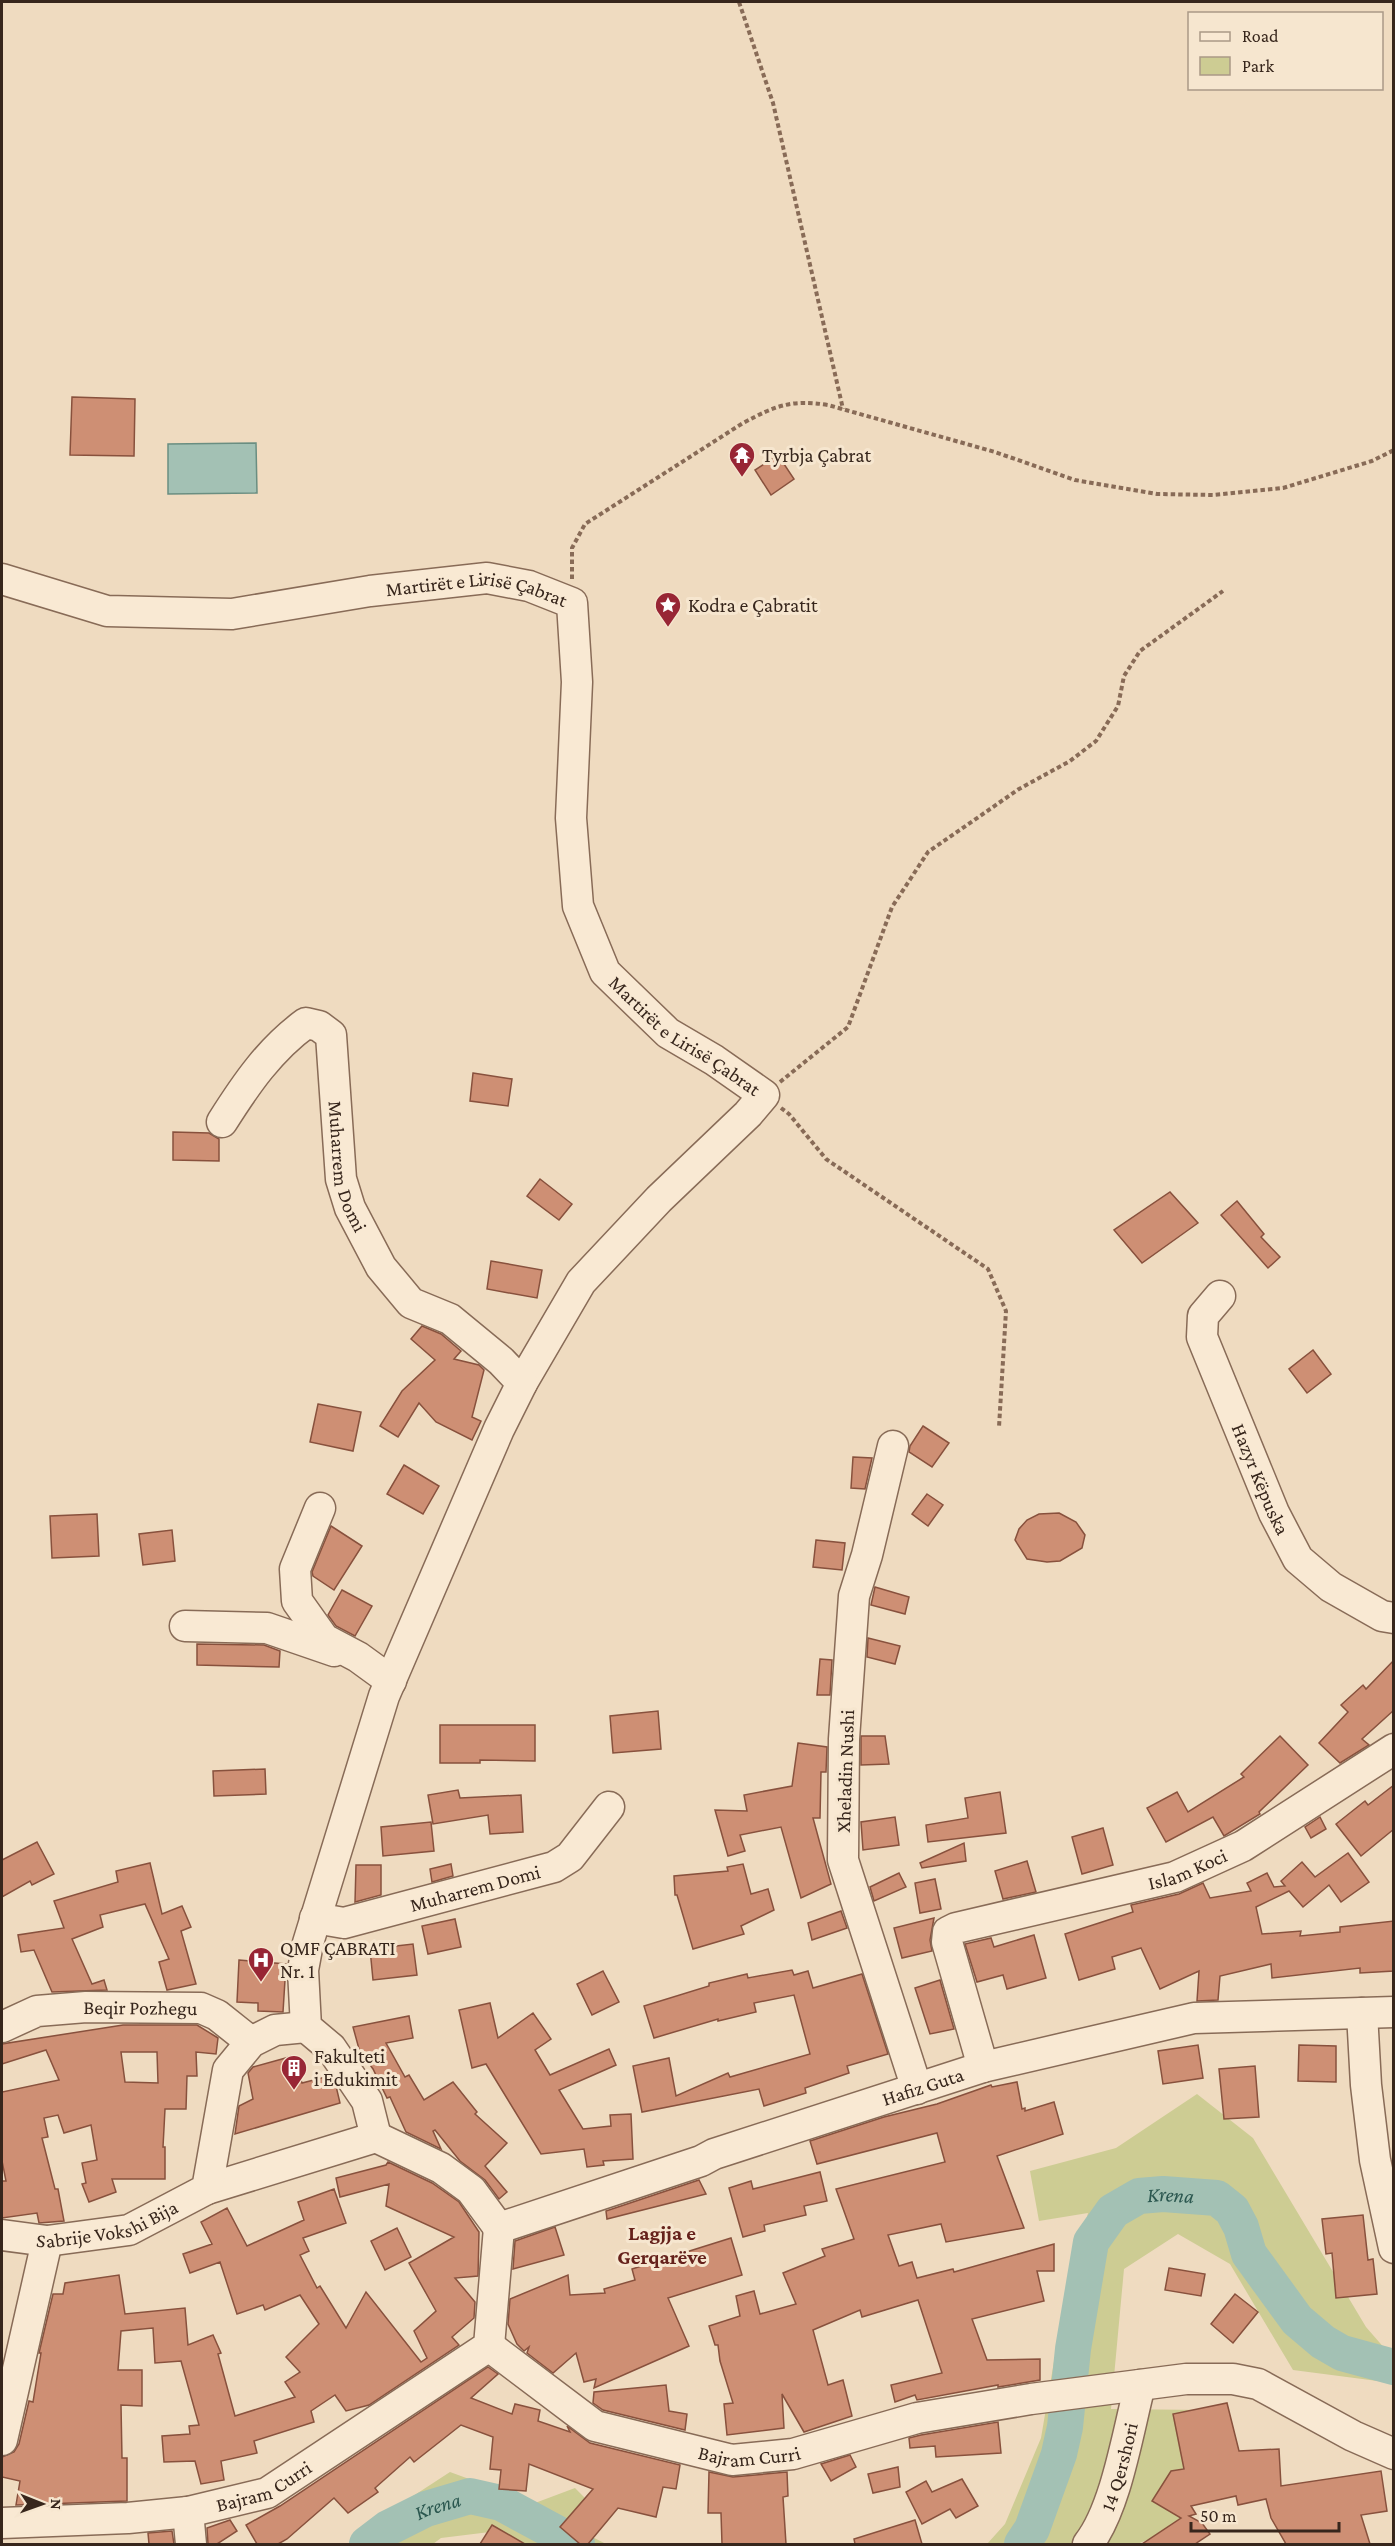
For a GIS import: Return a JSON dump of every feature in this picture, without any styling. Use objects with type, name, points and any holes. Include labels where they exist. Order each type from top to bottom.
[{"type":"street","name":"Martirët e Lirisë Çabrat","points":[[2,579],[107,611],[232,614],[370,591],[487,578],[529,586],[572,603],[577,682],[571,818],[578,906],[605,972],[668,1033],[714,1060],[756,1105]]},
{"type":"street","name":"Muharrem Domi","points":[[222,1122],[265,1060],[285,1038],[306,1023],[320,1026],[331,1035],[341,1179],[351,1208],[381,1267],[411,1303],[450,1319],[501,1361],[522,1383]]},
{"type":"street","points":[[306,2027],[303,1970],[315,1918],[391,1681],[473,1486],[522,1383],[581,1281],[659,1199],[756,1105]]},
{"type":"street","name":"Hazyr Këpuska","points":[[1220,1296],[1203,1316],[1202,1337],[1274,1513],[1298,1558],[1331,1587],[1382,1616],[1394,1618]]},
{"type":"street","name":"Xheladin Nushi","points":[[893,1446],[867,1555],[854,1596],[844,1739],[843,1860],[917,2089]]},
{"type":"street","points":[[320,1508],[295,1569],[297,1601],[324,1639],[358,1657],[391,1681]]},
{"type":"street","points":[[185,1626],[267,1628],[358,1657]]},
{"type":"street","name":"Islam Koci","points":[[982,2067],[946,1942],[948,1932],[956,1928],[1175,1877],[1243,1846],[1394,1749]]},
{"type":"street","name":"Muharrem Domi","points":[[315,1918],[344,1923],[554,1867],[570,1857],[609,1807]]},
{"type":"street","name":"Beqir Pozhegu","points":[[2,2028],[37,2011],[86,2007],[201,2008],[217,2015],[251,2042]]},
{"type":"street","name":"Hafiz Guta","points":[[499,2228],[701,2161],[714,2154],[982,2067],[1194,2018],[1394,2012]]},
{"type":"street","points":[[1362,2013],[1366,2085],[1375,2160],[1394,2248]]},
{"type":"street","points":[[207,2189],[228,2070],[251,2042],[275,2030],[306,2027],[331,2048],[366,2101],[376,2137],[441,2168],[471,2190],[499,2228],[489,2346]]},
{"type":"street","name":"Sabrije Vokshi Bija","points":[[2,2235],[47,2241],[129,2230],[207,2189],[376,2137]]},
{"type":"street","points":[[2,2440],[47,2241]]},
{"type":"street","name":"Bajram Curri","points":[[2,2523],[128,2518],[188,2512],[267,2493],[489,2346],[595,2426],[732,2460],[793,2454],[917,2418],[1186,2379],[1233,2379],[1258,2384],[1353,2436],[1394,2454]]},
{"type":"street","name":"14 Qershori","points":[[1088,2544],[1096,2533],[1111,2499],[1132,2386]]},
{"type":"street","points":[[188,2512],[191,2544]]},
{"type":"path","points":[[739,2],[773,103],[843,409]]},
{"type":"path","points":[[572,603],[572,548],[585,524],[743,423],[770,408],[804,401],[843,409],[995,452],[1075,480],[1157,495],[1213,495],[1283,488],[1372,461],[1394,450]]},
{"type":"path","points":[[756,1105],[848,1027],[892,907],[928,852],[1019,789],[1070,761],[1096,741],[1118,706],[1124,676],[1140,651],[1223,591]]},
{"type":"path","points":[[756,1105],[789,1114],[826,1159],[988,1269],[1006,1311],[999,1427]]},
{"type":"green space","points":[[1197,2094],[1253,2138],[1366,2327],[1393,2358],[1393,2383],[1293,2370],[1230,2264],[1178,2234],[1124,2269],[1111,2409],[1205,2410],[1178,2528],[1137,2544],[987,2544],[1005,2524],[1041,2438],[1060,2326],[1088,2213],[1039,2221],[1030,2171],[1116,2148]]},
{"type":"green space","points":[[450,2472],[535,2503],[575,2488],[588,2501],[575,2528],[606,2544],[525,2544],[498,2531],[441,2538],[433,2544],[351,2544],[364,2528]]},
{"type":"shaded area","points":[[256,443],[257,493],[168,494],[168,444]]},
{"type":"building","points":[[72,397],[135,399],[134,456],[70,455]]},
{"type":"building","points":[[778,455],[794,479],[771,495],[755,470]]},
{"type":"building","points":[[473,1073],[512,1079],[508,1106],[470,1101]]},
{"type":"building","points":[[173,1132],[209,1133],[219,1139],[219,1161],[173,1160]]},
{"type":"building","points":[[540,1179],[572,1204],[559,1220],[527,1196]]},
{"type":"building","points":[[1170,1192],[1198,1223],[1142,1263],[1114,1230]]},
{"type":"building","points":[[1237,1201],[1264,1234],[1261,1237],[1280,1257],[1268,1268],[1221,1215]]},
{"type":"building","points":[[491,1261],[542,1270],[537,1298],[487,1289]]},
{"type":"building","points":[[422,1326],[441,1334],[461,1351],[454,1359],[479,1365],[484,1370],[472,1417],[481,1421],[472,1440],[436,1422],[419,1403],[398,1437],[380,1426],[402,1391],[435,1360],[411,1339]]},
{"type":"building","points":[[1313,1350],[1331,1374],[1307,1393],[1289,1369]]},
{"type":"building","points":[[318,1404],[361,1412],[353,1451],[310,1442]]},
{"type":"building","points":[[923,1426],[949,1443],[932,1467],[909,1452],[910,1446]]},
{"type":"building","points":[[853,1457],[872,1458],[865,1489],[851,1488]]},
{"type":"building","points":[[404,1465],[439,1486],[423,1514],[387,1494]]},
{"type":"building","points":[[927,1494],[943,1505],[928,1526],[912,1514]]},
{"type":"building","points":[[1059,1513],[1076,1522],[1085,1535],[1082,1548],[1060,1561],[1027,1559],[1015,1540],[1019,1529],[1027,1520],[1039,1514]]},
{"type":"building","points":[[97,1514],[99,1556],[52,1558],[50,1516]]},
{"type":"building","points":[[331,1526],[362,1546],[334,1590],[313,1576],[312,1572]]},
{"type":"building","points":[[172,1530],[175,1561],[143,1565],[139,1534]]},
{"type":"building","points":[[816,1540],[845,1543],[842,1570],[813,1567]]},
{"type":"building","points":[[875,1587],[909,1597],[905,1614],[871,1605]]},
{"type":"building","points":[[342,1590],[372,1606],[355,1636],[336,1626],[328,1615]]},
{"type":"building","points":[[868,1638],[900,1646],[895,1664],[867,1657]]},
{"type":"building","points":[[197,1644],[264,1645],[280,1651],[279,1667],[197,1665]]},
{"type":"building","points":[[820,1659],[832,1660],[830,1695],[817,1695]]},
{"type":"building","points":[[1394,1660],[1394,1710],[1362,1739],[1369,1745],[1340,1763],[1319,1743],[1348,1712],[1341,1705],[1363,1685],[1366,1689]]},
{"type":"building","points":[[658,1711],[661,1749],[613,1753],[610,1716]]},
{"type":"building","points":[[440,1725],[535,1725],[535,1761],[480,1760],[480,1763],[440,1763]]},
{"type":"building","points":[[861,1736],[885,1736],[889,1764],[861,1765]]},
{"type":"building","points":[[1280,1736],[1308,1765],[1259,1812],[1260,1814],[1224,1836],[1213,1817],[1166,1842],[1147,1808],[1177,1792],[1188,1812],[1244,1777],[1241,1774]]},
{"type":"building","points":[[798,1743],[827,1747],[826,1772],[821,1772],[820,1818],[813,1818],[831,1884],[801,1898],[781,1827],[740,1835],[745,1851],[728,1856],[715,1810],[747,1811],[744,1795],[792,1786]]},
{"type":"building","points":[[265,1769],[266,1794],[214,1796],[213,1771]]},
{"type":"building","points":[[1394,1785],[1394,1829],[1361,1856],[1336,1824],[1365,1801],[1368,1805]]},
{"type":"building","points":[[458,1790],[460,1798],[521,1795],[523,1832],[490,1834],[488,1815],[433,1824],[428,1795]]},
{"type":"building","points":[[1000,1792],[1006,1833],[928,1842],[926,1825],[968,1818],[965,1798]]},
{"type":"building","points":[[895,1817],[899,1845],[863,1850],[861,1822]]},
{"type":"building","points":[[1320,1817],[1326,1829],[1311,1838],[1305,1827]]},
{"type":"building","points":[[431,1822],[434,1851],[383,1856],[381,1827]]},
{"type":"building","points":[[1103,1828],[1113,1865],[1082,1874],[1072,1837]]},
{"type":"building","points":[[37,1842],[54,1874],[32,1885],[30,1881],[2,1897],[2,1860]]},
{"type":"building","points":[[964,1843],[966,1861],[922,1868],[920,1863]]},
{"type":"building","points":[[1348,1853],[1369,1882],[1341,1902],[1329,1885],[1303,1907],[1289,1891],[1256,1907],[1262,1934],[1301,1931],[1300,1936],[1340,1932],[1340,1927],[1394,1921],[1394,1971],[1360,1973],[1360,1968],[1272,1978],[1271,1964],[1220,1976],[1218,2000],[1197,2001],[1199,1971],[1160,1989],[1141,1948],[1112,1957],[1115,1969],[1079,1980],[1065,1934],[1133,1912],[1131,1905],[1179,1894],[1203,1883],[1210,1898],[1251,1891],[1247,1883],[1267,1873],[1274,1887],[1285,1886],[1281,1881],[1302,1862],[1315,1877]]},
{"type":"building","points":[[1027,1861],[1036,1892],[1003,1899],[995,1871]]},
{"type":"building","points":[[150,1863],[162,1914],[182,1906],[191,1927],[181,1931],[196,1984],[167,1990],[159,1962],[169,1959],[145,1904],[100,1915],[103,1927],[72,1939],[92,1984],[104,1980],[107,1990],[52,1992],[34,1950],[21,1952],[18,1935],[64,1928],[54,1901],[118,1882],[116,1871]]},
{"type":"building","points":[[451,1864],[453,1876],[432,1882],[430,1869]]},
{"type":"building","points":[[743,1864],[751,1894],[768,1889],[774,1910],[741,1926],[744,1934],[693,1949],[677,1895],[675,1895],[674,1876],[728,1871],[727,1867]]},
{"type":"building","points":[[356,1865],[381,1865],[381,1895],[355,1902]]},
{"type":"building","points":[[899,1873],[906,1887],[874,1901],[870,1887]]},
{"type":"building","points":[[935,1879],[941,1909],[920,1913],[915,1883]]},
{"type":"building","points":[[841,1911],[847,1928],[812,1940],[808,1923]]},
{"type":"building","points":[[934,1918],[930,1940],[932,1951],[902,1958],[894,1928]]},
{"type":"building","points":[[455,1919],[461,1947],[428,1954],[422,1926]]},
{"type":"building","points":[[1034,1935],[1046,1978],[1007,1989],[1003,1975],[977,1982],[965,1944],[991,1938],[994,1947]]},
{"type":"building","points":[[413,1944],[417,1975],[373,1980],[370,1949]]},
{"type":"building","name":"QMF ÇABRATI Nr. 1","points":[[239,1960],[286,1964],[283,2012],[258,2011],[258,2003],[237,2002]]},
{"type":"building","points":[[792,1970],[794,1975],[808,1971],[813,1988],[862,1974],[888,2054],[847,2066],[849,2073],[805,2088],[806,2093],[764,2106],[759,2089],[642,2112],[633,2066],[669,2058],[676,2096],[728,2073],[730,2077],[810,2054],[794,1995],[754,2003],[756,2012],[718,2021],[718,2019],[654,2038],[644,2006],[709,1986],[709,1983],[747,1974],[748,1978]]},
{"type":"building","points":[[603,1971],[619,2002],[592,2015],[577,1984]]},
{"type":"building","points":[[940,1980],[954,2029],[930,2034],[915,1988]]},
{"type":"building","points":[[490,2003],[498,2038],[533,2013],[551,2039],[535,2050],[550,2075],[609,2049],[616,2065],[559,2090],[583,2129],[611,2126],[610,2115],[631,2114],[633,2159],[603,2161],[604,2165],[587,2167],[584,2149],[541,2154],[486,2064],[472,2068],[459,2010]]},
{"type":"building","points":[[409,2016],[413,2038],[386,2043],[405,2077],[409,2075],[424,2100],[453,2082],[477,2112],[475,2114],[507,2143],[485,2166],[507,2192],[499,2199],[485,2180],[460,2161],[435,2130],[433,2131],[441,2149],[406,2132],[390,2097],[387,2098],[373,2069],[359,2049],[353,2027]]},
{"type":"building","points":[[123,2025],[197,2025],[218,2038],[216,2054],[196,2052],[197,2076],[187,2076],[186,2109],[165,2109],[163,2147],[165,2147],[165,2179],[112,2179],[116,2192],[89,2202],[82,2184],[86,2183],[82,2163],[97,2160],[91,2125],[64,2133],[58,2115],[44,2118],[48,2137],[42,2138],[55,2189],[58,2189],[64,2221],[39,2223],[37,2213],[2,2218],[2,2181],[6,2181],[2,2161],[2,2092],[59,2080],[46,2050],[2,2064],[2,2044]],"holes":[[[121,2052],[157,2052],[158,2083],[125,2082]]]},
{"type":"building","points":[[1198,2045],[1203,2078],[1163,2084],[1158,2051]]},
{"type":"building","points":[[1299,2045],[1336,2046],[1336,2082],[1298,2081]]},
{"type":"building","name":"Fakulteti i Edukimit","points":[[293,2056],[302,2083],[329,2076],[336,2086],[340,2103],[235,2134],[239,2106],[253,2099],[248,2073],[253,2067]]},
{"type":"building","points":[[1255,2066],[1259,2117],[1224,2119],[1219,2069]]},
{"type":"building","points":[[1017,2082],[1022,2109],[1025,2108],[1025,2111],[1054,2102],[1063,2134],[997,2156],[1024,2228],[946,2242],[941,2224],[888,2235],[899,2266],[912,2262],[917,2278],[953,2269],[954,2272],[1054,2244],[1054,2271],[1037,2271],[1044,2301],[972,2319],[987,2360],[1040,2359],[1040,2380],[998,2387],[998,2385],[917,2400],[915,2395],[895,2402],[891,2385],[942,2373],[918,2300],[862,2317],[860,2310],[813,2330],[828,2385],[843,2380],[852,2416],[804,2432],[782,2394],[784,2428],[727,2435],[724,2404],[733,2403],[720,2361],[718,2345],[715,2345],[709,2326],[740,2316],[736,2296],[754,2291],[760,2314],[796,2304],[783,2273],[825,2256],[822,2249],[854,2239],[836,2189],[945,2162],[937,2133],[817,2164],[810,2141],[884,2117],[937,2104],[991,2085],[992,2087]]},
{"type":"building","points":[[388,2162],[432,2183],[459,2202],[479,2232],[478,2276],[455,2278],[475,2302],[474,2318],[452,2337],[459,2345],[369,2405],[346,2411],[335,2395],[311,2411],[314,2422],[254,2441],[257,2453],[221,2461],[224,2480],[201,2484],[195,2461],[164,2462],[162,2436],[190,2434],[189,2426],[199,2425],[181,2361],[155,2363],[153,2328],[121,2331],[118,2370],[142,2370],[142,2406],[121,2405],[122,2458],[127,2458],[127,2501],[16,2505],[20,2481],[2,2477],[2,2457],[14,2452],[19,2444],[29,2401],[33,2402],[41,2353],[39,2353],[53,2294],[63,2294],[65,2283],[119,2275],[125,2314],[185,2308],[188,2345],[213,2335],[221,2353],[218,2354],[235,2416],[295,2397],[285,2382],[300,2372],[286,2357],[319,2324],[300,2295],[265,2310],[263,2305],[237,2314],[220,2262],[190,2273],[183,2254],[212,2244],[201,2222],[227,2208],[247,2246],[304,2220],[298,2202],[334,2189],[346,2223],[303,2238],[309,2251],[300,2255],[317,2288],[320,2286],[346,2328],[366,2292],[421,2362],[427,2358],[414,2331],[436,2311],[409,2263],[454,2237],[386,2206],[389,2184],[340,2197],[336,2178],[386,2165]]},
{"type":"building","points":[[820,2172],[827,2201],[804,2206],[806,2215],[764,2225],[765,2231],[743,2237],[729,2188],[751,2181],[753,2189]]},
{"type":"building","points":[[699,2180],[706,2194],[607,2219],[606,2211]]},
{"type":"building","points":[[1363,2215],[1368,2260],[1373,2259],[1377,2294],[1336,2298],[1332,2253],[1326,2254],[1322,2219]]},
{"type":"building","points":[[555,2227],[564,2255],[513,2269],[515,2241]]},
{"type":"building","points":[[397,2228],[411,2257],[385,2270],[371,2241]]},
{"type":"building","points":[[731,2238],[742,2275],[668,2298],[689,2346],[594,2388],[596,2379],[584,2382],[576,2353],[553,2373],[527,2353],[529,2347],[524,2351],[517,2344],[508,2324],[510,2299],[568,2275],[570,2295],[605,2293],[604,2289],[635,2280],[632,2269]]},
{"type":"building","points":[[1169,2268],[1205,2274],[1201,2296],[1165,2290]]},
{"type":"building","points":[[1235,2294],[1258,2312],[1233,2343],[1211,2324]]},
{"type":"building","points":[[488,2367],[498,2374],[471,2398],[512,2414],[515,2404],[540,2410],[538,2421],[570,2432],[567,2426],[590,2443],[680,2465],[676,2489],[663,2487],[656,2517],[618,2508],[588,2544],[580,2544],[560,2527],[593,2489],[529,2464],[526,2491],[499,2489],[501,2470],[490,2469],[493,2437],[461,2425],[414,2462],[410,2457],[375,2488],[378,2492],[348,2513],[334,2498],[287,2539],[278,2544],[257,2544],[246,2525],[280,2506]]},
{"type":"building","points":[[666,2385],[669,2411],[687,2414],[685,2430],[603,2410],[593,2403],[594,2392]]},
{"type":"building","points":[[1227,2403],[1239,2451],[1279,2449],[1281,2486],[1381,2471],[1387,2511],[1361,2515],[1370,2544],[1286,2544],[1271,2518],[1266,2499],[1238,2505],[1236,2496],[1191,2506],[1196,2514],[1189,2516],[1202,2523],[1210,2534],[1195,2544],[1142,2544],[1181,2518],[1152,2501],[1171,2471],[1184,2469],[1173,2414]]},
{"type":"building","points":[[998,2422],[1001,2453],[936,2457],[935,2446],[910,2448],[909,2438]]},
{"type":"building","points":[[850,2455],[856,2467],[831,2481],[821,2464]]},
{"type":"building","points":[[898,2467],[900,2487],[873,2493],[868,2474]]},
{"type":"building","points":[[709,2472],[733,2477],[787,2472],[788,2496],[783,2497],[786,2544],[722,2544],[721,2513],[708,2513]]},
{"type":"building","points":[[962,2479],[978,2506],[956,2518],[950,2509],[922,2524],[906,2492],[926,2481],[932,2492]]},
{"type":"building","points":[[230,2520],[237,2531],[217,2544],[208,2544],[207,2528]]},
{"type":"building","points":[[915,2520],[922,2544],[855,2544],[854,2539]]},
{"type":"building","points":[[492,2525],[525,2544],[480,2544]]},
{"type":"building","points":[[172,2531],[174,2544],[149,2544],[148,2533]]},
{"type":"waterway","name":"Krena","points":[[1022,2544],[1032,2529],[1059,2454],[1065,2427],[1073,2349],[1091,2242],[1113,2211],[1139,2196],[1163,2194],[1217,2198],[1232,2210],[1241,2227],[1249,2254],[1297,2320],[1323,2342],[1342,2353],[1394,2367]]},
{"type":"waterway","name":"Krena","points":[[367,2544],[388,2528],[426,2509],[470,2496],[501,2503],[577,2544]]},
{"type":"place","name":"Tyrbja Çabrat","points":[[742,478]]},
{"type":"place","name":"Kodra e Çabratit","points":[[668,628]]},
{"type":"place","name":"QMF ÇABRATI Nr. 1","points":[[261,1983]]},
{"type":"place","name":"Fakulteti i Edukimit","points":[[294,2091]]},
{"type":"district","name":"Lagjja e Gerqarëve","points":[[662,2245]]}]
